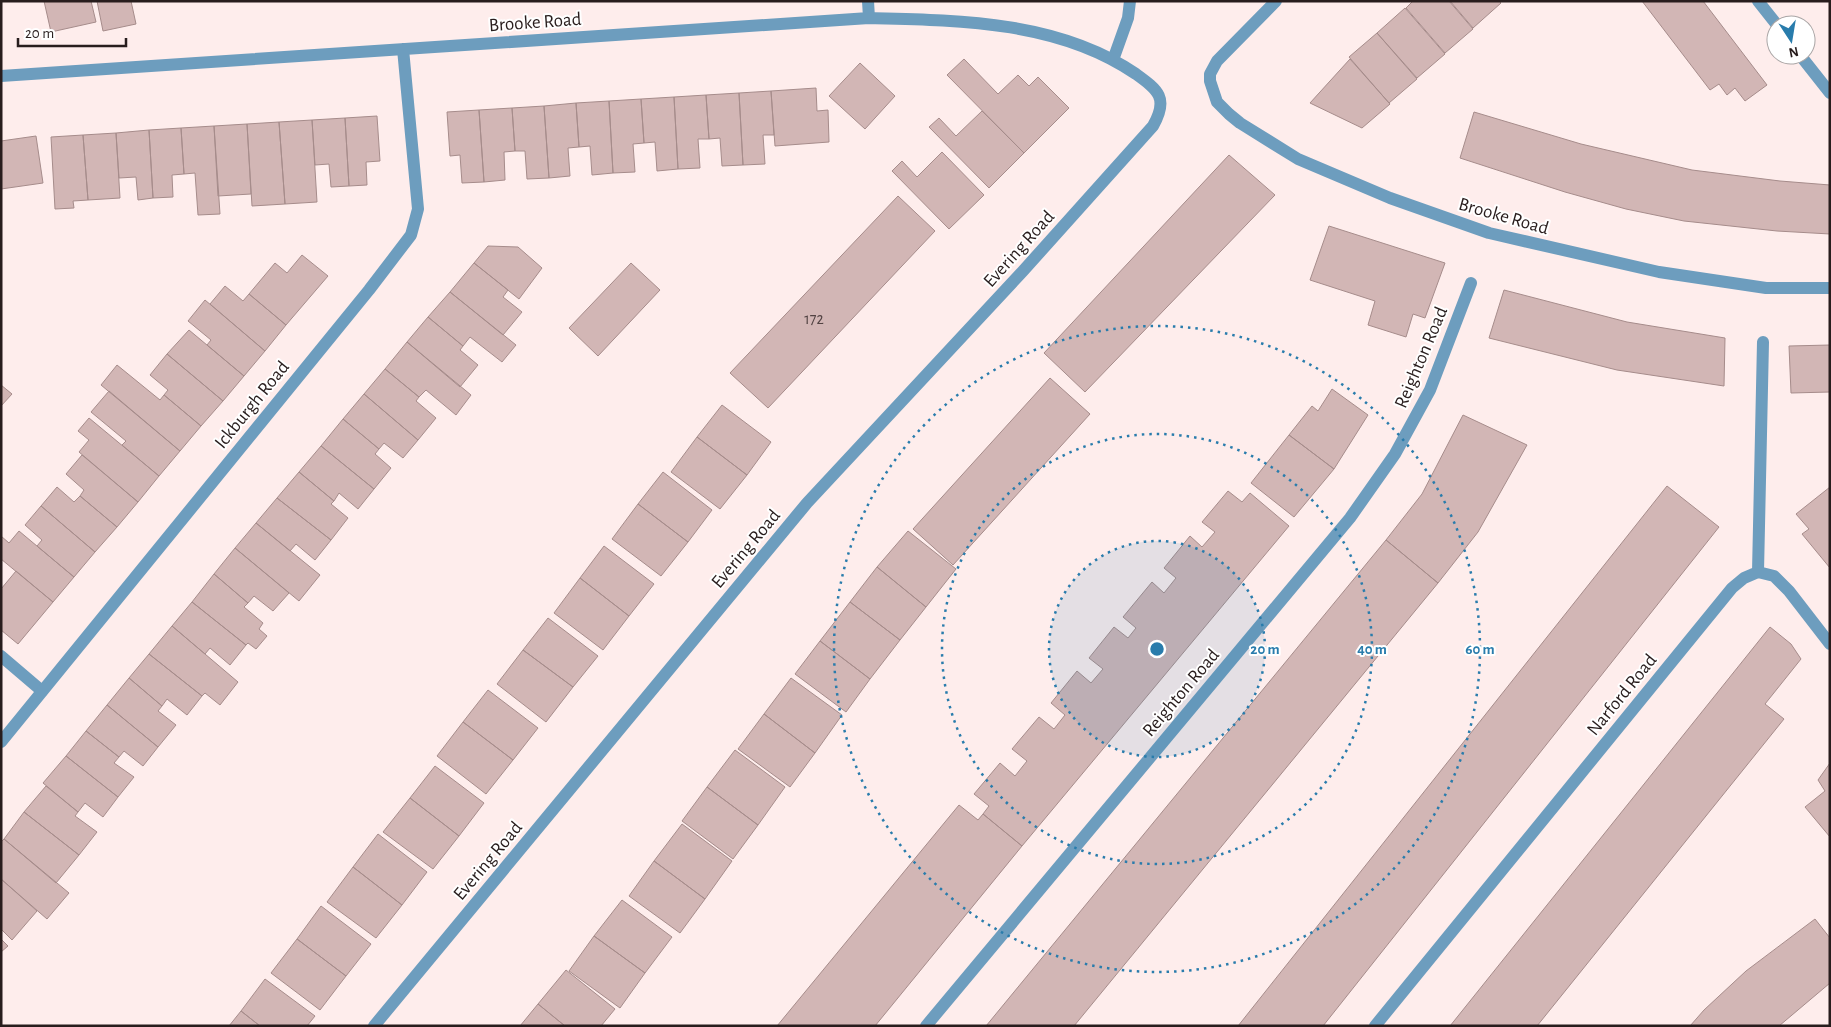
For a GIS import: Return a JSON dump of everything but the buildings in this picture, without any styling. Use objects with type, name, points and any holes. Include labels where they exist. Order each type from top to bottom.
[{"type":"street","points":[[868,1],[869,18]]},
{"type":"street","points":[[1113,60],[1128,18],[1130,1]]},
{"type":"street","name":"Brooke Road","points":[[1276,1],[1217,61],[1210,74],[1210,81],[1217,102],[1230,114],[1248,128],[1298,158],[1390,198],[1489,233],[1659,272],[1766,288],[1830,288]]},
{"type":"street","points":[[1758,1],[1768,15]]},
{"type":"street","name":"Brooke Road","points":[[1,76],[869,18],[948,20],[1040,33],[1091,48],[1113,60],[1154,88],[1159,96],[1161,109]]},
{"type":"street","name":"Ickburgh Road","points":[[1,742],[369,290],[411,235],[418,209],[403,49]]},
{"type":"street","points":[[1808,65],[1830,93]]},
{"type":"street","name":"Evering Road","points":[[374,1026],[807,504],[1023,272],[1153,126],[1161,109]]},
{"type":"street","name":"Reighton Road","points":[[926,1026],[1350,518],[1395,454],[1430,390],[1471,283]]},
{"type":"street","points":[[1763,342],[1758,572],[1774,576],[1789,591],[1830,644]]},
{"type":"street","name":"Narford Road","points":[[1375,1026],[1732,588],[1744,578],[1758,572]]},
{"type":"street","points":[[1,656],[42,691]]}]
